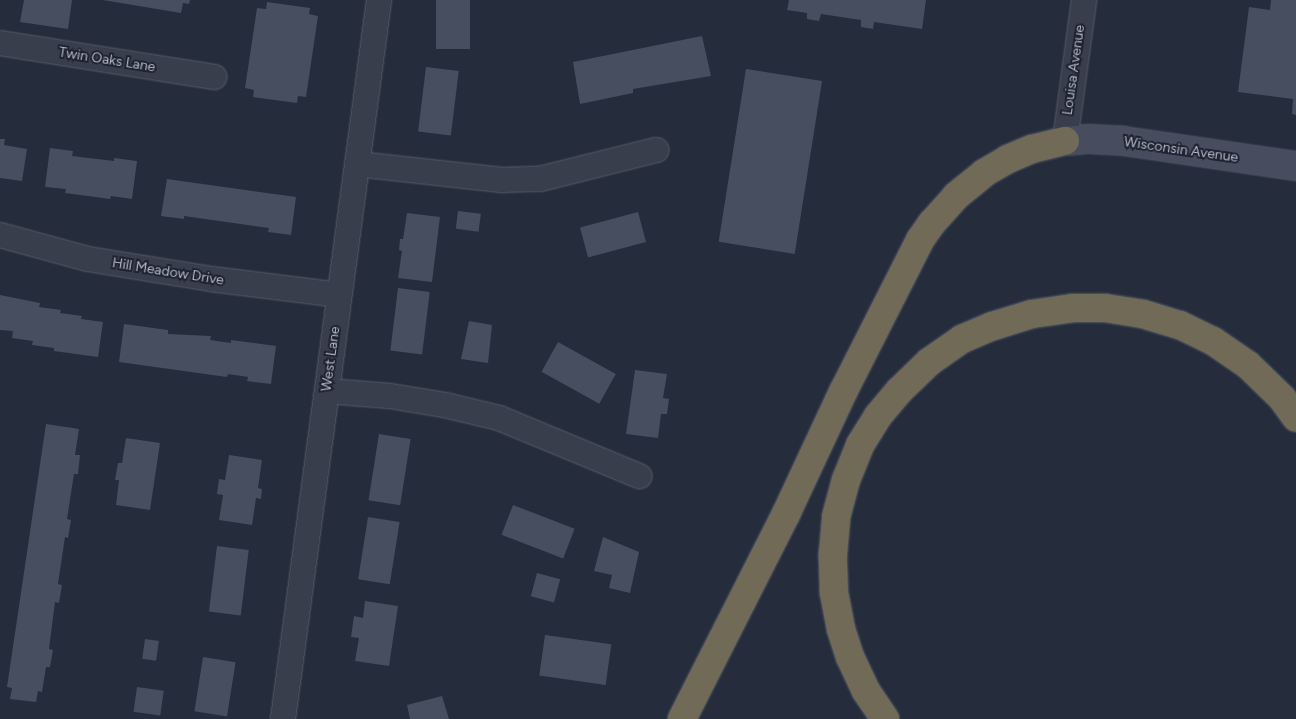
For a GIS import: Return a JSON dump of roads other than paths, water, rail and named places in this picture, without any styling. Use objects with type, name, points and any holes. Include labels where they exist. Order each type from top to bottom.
[{"type":"highway","points":[[682,719],[786,514],[843,392],[920,240],[956,196],[984,173],[1032,148],[1065,141]]},
{"type":"highway","points":[[886,719],[866,691],[850,657],[841,629],[834,592],[832,554],[836,516],[846,480],[860,445],[878,416],[899,391],[929,362],[962,339],[993,326],[1032,314],[1072,308],[1105,308],[1143,314],[1180,325],[1213,341],[1248,365],[1282,398],[1296,417]]},
{"type":"main road","name":"Wisconsin Avenue","points":[[1065,141],[1089,139],[1124,141],[1296,166]]},
{"type":"street","name":"West Lane","points":[[283,719],[379,0]]},
{"type":"street","name":"Louisa Avenue","points":[[1065,141],[1084,0]]},
{"type":"street","name":"Twin Oaks Lane","points":[[0,42],[214,77]]},
{"type":"street","points":[[357,164],[502,180],[540,179],[656,150]]},
{"type":"street","name":"Hill Meadow Drive","points":[[0,235],[88,259],[211,279],[339,295]]},
{"type":"street","points":[[327,391],[390,396],[445,405],[499,418],[639,476]]}]
